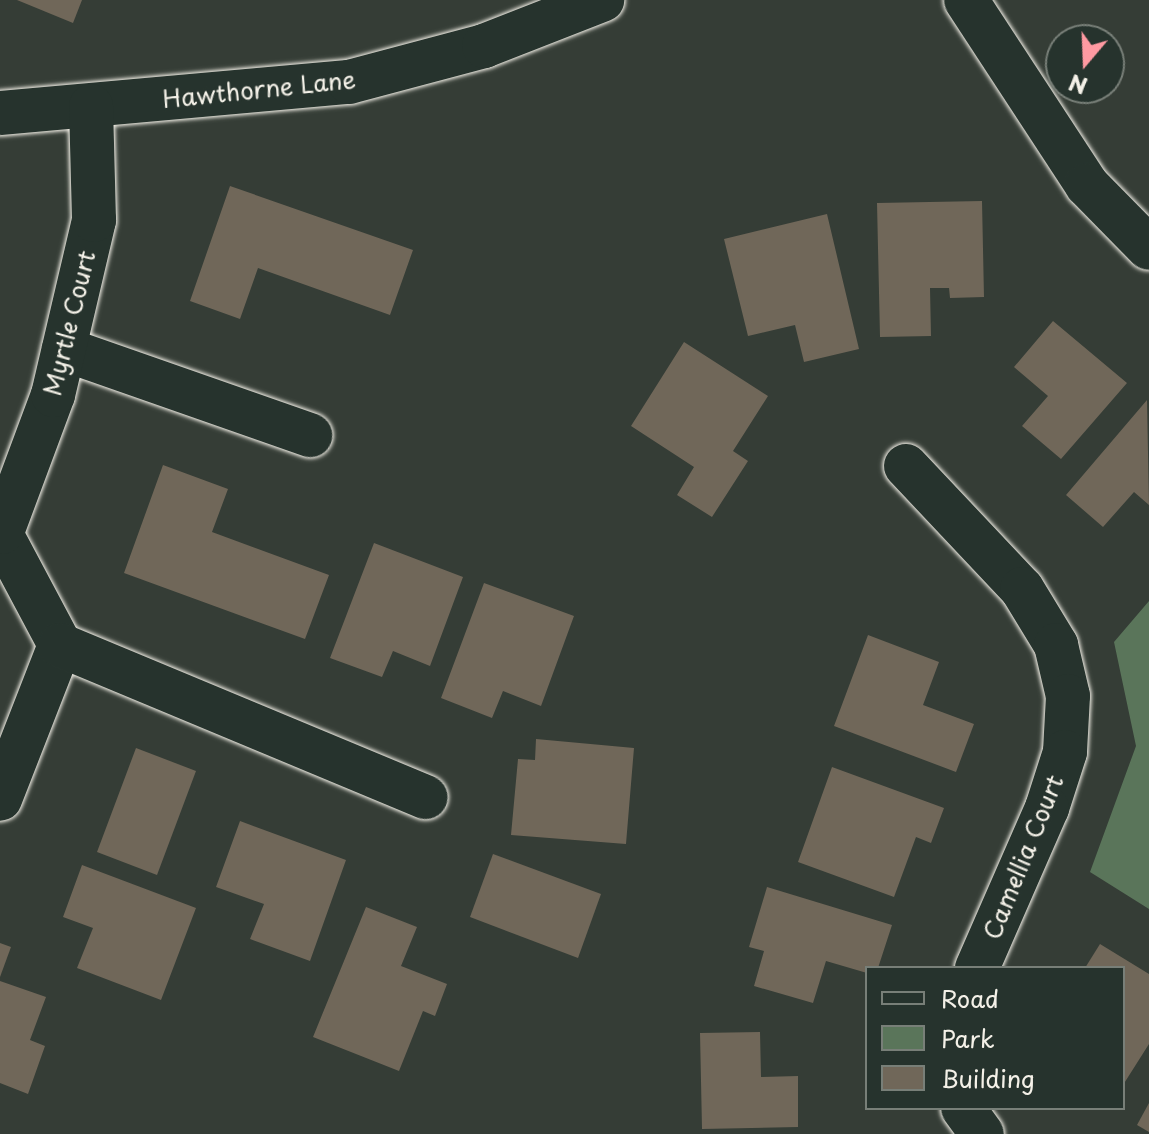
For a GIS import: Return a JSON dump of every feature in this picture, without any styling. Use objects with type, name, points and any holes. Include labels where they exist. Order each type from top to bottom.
[{"type":"street","name":"Hawthorne Lane","points":[[0,113],[349,82],[484,46],[602,0]]},
{"type":"street","points":[[966,0],[1087,185],[1149,248]]},
{"type":"street","name":"Myrtle Court","points":[[1,532],[53,395],[94,220],[91,106]]},
{"type":"street","points":[[64,349],[310,435]]},
{"type":"street","name":"Camellia Court","points":[[906,466],[1022,589],[1056,645],[1068,696],[1065,752],[1047,808],[978,966]]},
{"type":"street","points":[[1,532],[60,645],[426,797]]},
{"type":"street","points":[[0,799],[60,645]]},
{"type":"street","points":[[964,1110],[982,1134]]},
{"type":"green space","points":[[1149,601],[1149,909],[1090,872],[1136,746],[1114,642]]},
{"type":"building","points":[[17,0],[82,0],[73,23]]},
{"type":"building","points":[[230,186],[413,250],[390,315],[258,268],[240,319],[190,301]]},
{"type":"building","points":[[982,201],[984,297],[950,298],[949,288],[930,288],[931,336],[880,337],[877,203]]},
{"type":"building","points":[[827,214],[859,349],[804,362],[795,325],[748,336],[724,239]]},
{"type":"building","points":[[1053,321],[1127,383],[1061,459],[1022,426],[1048,396],[1014,367]]},
{"type":"building","points":[[684,342],[768,396],[733,451],[748,461],[712,517],[677,495],[694,467],[631,426]]},
{"type":"building","points":[[1147,400],[1149,505],[1134,492],[1103,527],[1066,495]]},
{"type":"building","points":[[163,465],[228,489],[212,532],[329,575],[305,639],[124,573]]},
{"type":"building","points":[[374,543],[463,577],[430,666],[393,651],[382,677],[330,658]]},
{"type":"building","points":[[484,583],[574,616],[541,706],[503,691],[492,718],[441,698]]},
{"type":"building","points":[[868,635],[939,662],[923,705],[974,724],[956,772],[834,726]]},
{"type":"building","points":[[536,739],[634,748],[626,844],[511,835],[518,759],[535,760]]},
{"type":"building","points":[[136,748],[196,771],[157,875],[97,852]]},
{"type":"building","points":[[832,767],[944,808],[931,843],[916,837],[894,897],[798,862]]},
{"type":"building","points":[[240,821],[346,860],[310,961],[250,939],[264,904],[216,887]]},
{"type":"building","points":[[493,854],[601,894],[578,958],[470,917]]},
{"type":"building","points":[[82,865],[196,908],[161,1000],[77,968],[93,928],[63,917]]},
{"type":"building","points":[[767,887],[892,925],[879,966],[865,966],[865,972],[826,961],[813,1003],[754,986],[764,951],[749,947]]},
{"type":"building","points":[[366,907],[417,927],[401,966],[447,984],[435,1016],[423,1011],[399,1071],[313,1037]]},
{"type":"building","points":[[0,943],[11,947],[0,977]]},
{"type":"building","points":[[1100,944],[1149,974],[1149,1044],[1125,1082],[1125,966],[1086,966]]},
{"type":"building","points":[[0,981],[46,997],[30,1040],[45,1046],[28,1094],[0,1083]]},
{"type":"building","points":[[760,1032],[761,1077],[798,1076],[798,1127],[702,1129],[700,1033]]},
{"type":"building","points":[[1149,1103],[1149,1132],[1137,1125]]}]
